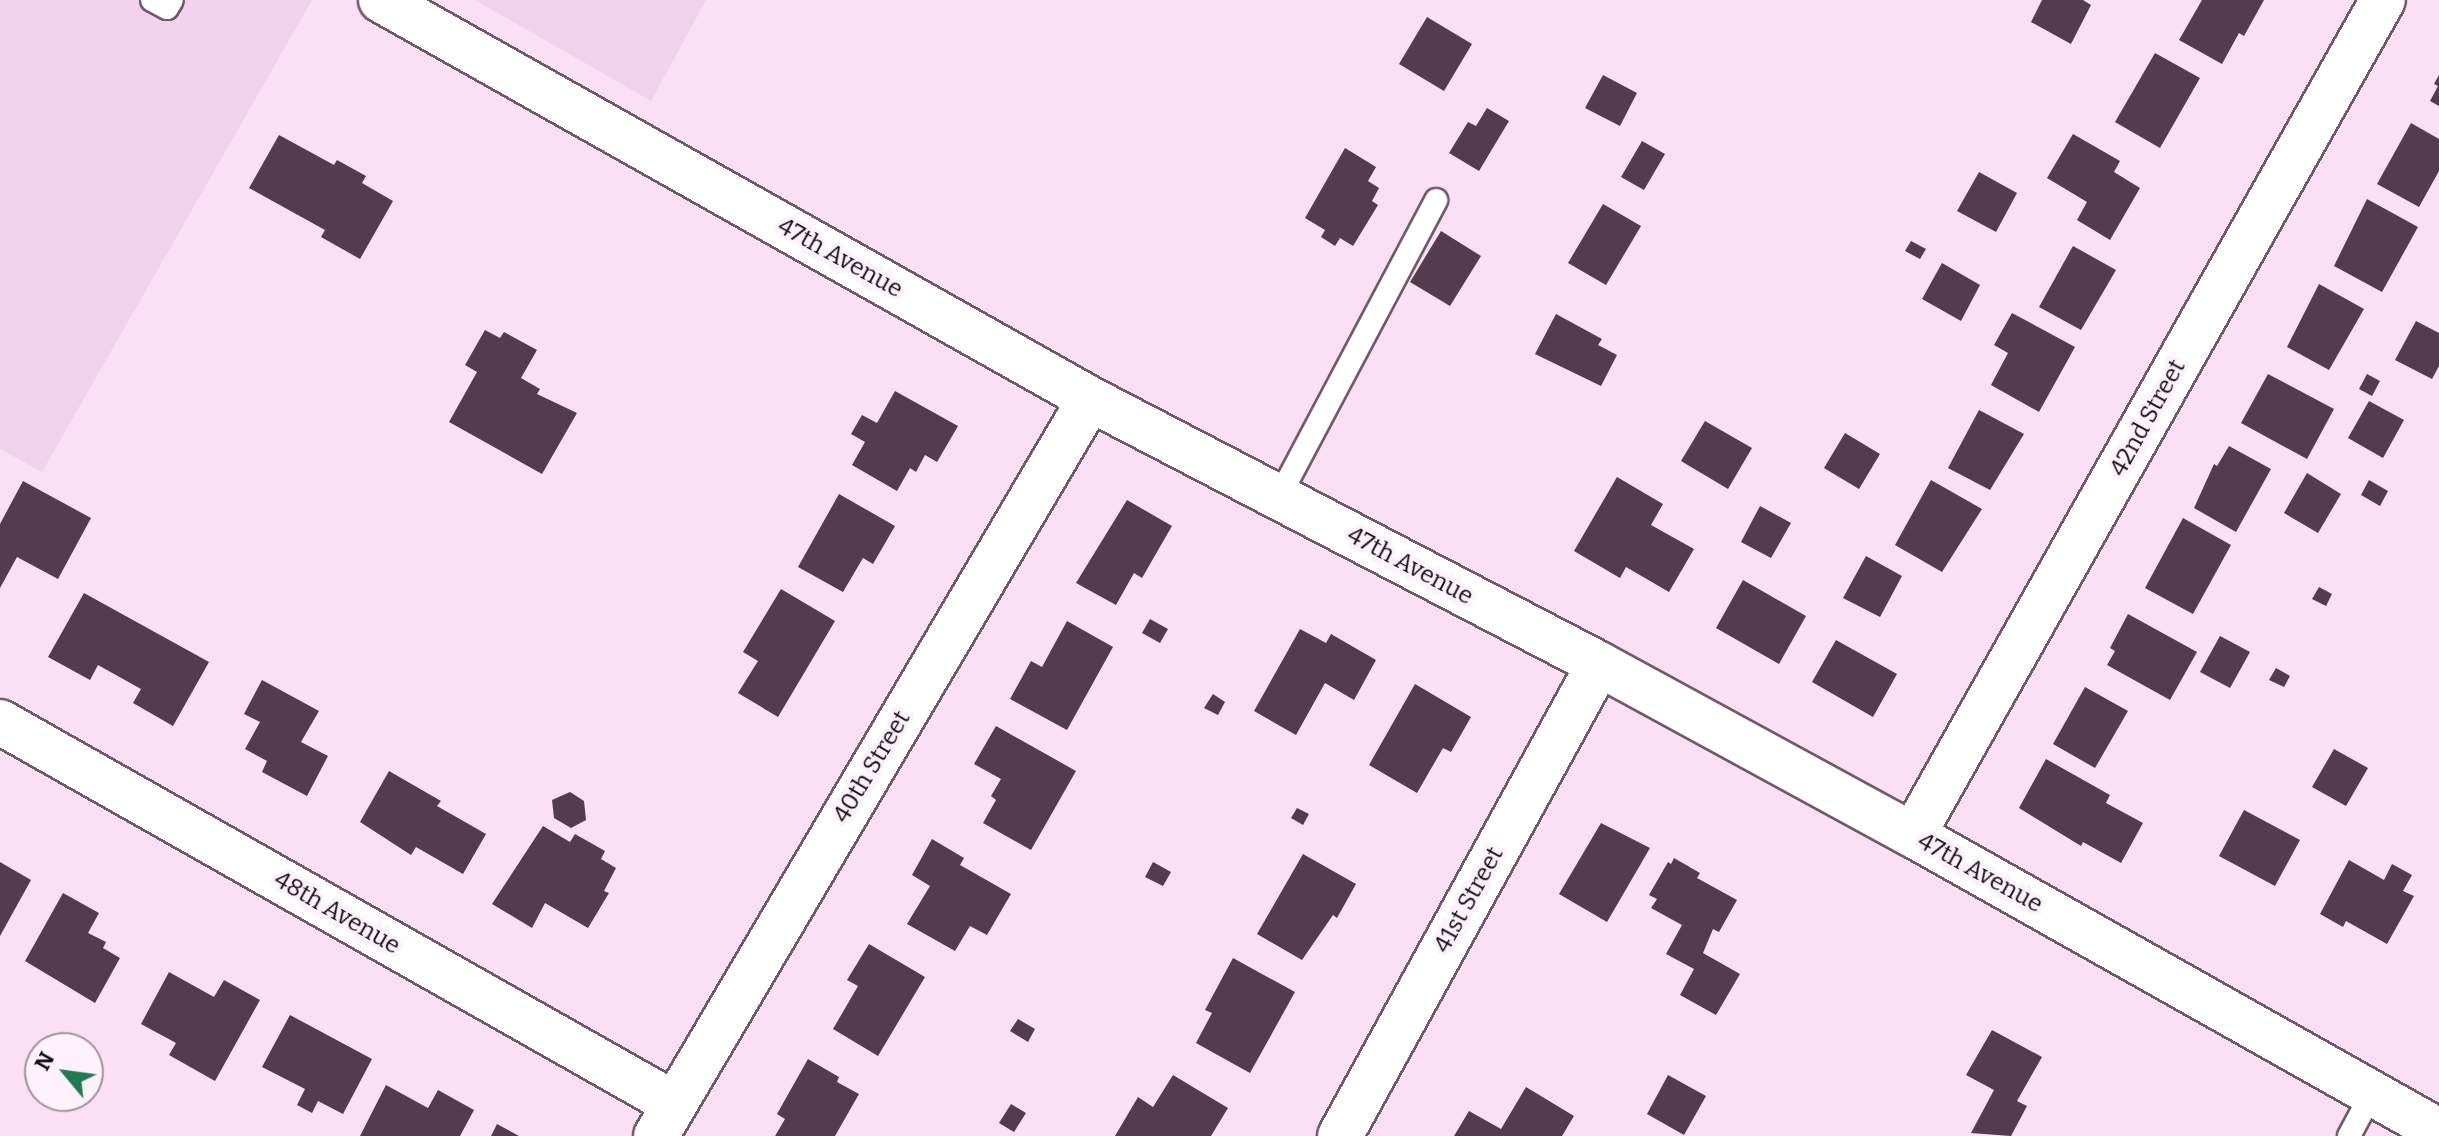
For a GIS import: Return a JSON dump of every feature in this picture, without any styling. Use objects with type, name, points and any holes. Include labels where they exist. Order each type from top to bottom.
[{"type":"street","name":"47th Avenue","points":[[381,0],[1090,399],[1599,664],[1913,835],[2439,1131]]},
{"type":"street","name":"42nd Street","points":[[1913,835],[2383,0]]},
{"type":"street","name":"40th Street","points":[[664,1120],[1090,399]]},
{"type":"street","name":"41st Street","points":[[1340,1136],[1599,664]]},
{"type":"street","name":"48th Avenue","points":[[0,722],[664,1120]]},
{"type":"lane","points":[[152,0],[167,8],[172,0]]},
{"type":"lane","points":[[1279,497],[1436,200]]},
{"type":"lane","points":[[2349,1136],[2372,1093]]},
{"type":"shaded area","points":[[0,0],[312,0],[42,472],[0,449]]},
{"type":"shaded area","points":[[475,0],[706,0],[651,101]]},
{"type":"building","points":[[2042,0],[2083,0],[2091,5],[2071,44],[2031,22]]},
{"type":"building","points":[[2202,0],[2264,0],[2244,36],[2239,33],[2222,64],[2179,40]]},
{"type":"building","points":[[1427,17],[1472,44],[1444,91],[1399,64]]},
{"type":"building","points":[[2155,53],[2200,78],[2160,148],[2115,122]]},
{"type":"building","points":[[1603,75],[1637,93],[1620,126],[1585,108]]},
{"type":"building","points":[[2439,75],[2439,106],[2430,101],[2438,86],[2434,84]]},
{"type":"building","points":[[1487,108],[1509,121],[1479,171],[1449,153],[1468,122],[1476,126]]},
{"type":"building","points":[[2411,123],[2439,139],[2439,171],[2419,207],[2377,184]]},
{"type":"building","points":[[2073,134],[2120,161],[2114,172],[2140,188],[2110,240],[2077,220],[2087,202],[2047,178]]},
{"type":"building","points":[[279,135],[334,165],[337,160],[366,176],[362,183],[393,201],[360,259],[321,237],[325,230],[249,188]]},
{"type":"building","points":[[1642,141],[1665,154],[1644,190],[1621,177]]},
{"type":"building","points":[[1345,148],[1376,167],[1368,181],[1379,188],[1372,201],[1378,205],[1353,246],[1340,238],[1335,246],[1321,237],[1325,230],[1305,218]]},
{"type":"building","points":[[1979,172],[2017,193],[1996,232],[1957,211]]},
{"type":"building","points":[[2367,199],[2418,227],[2382,292],[2334,266]]},
{"type":"building","points":[[1603,204],[1641,226],[1606,285],[1568,263]]},
{"type":"building","points":[[1441,231],[1481,256],[1450,306],[1410,282]]},
{"type":"building","points":[[1911,241],[1926,249],[1920,259],[1905,251]]},
{"type":"building","points":[[2073,246],[2116,270],[2081,330],[2039,307]]},
{"type":"building","points":[[1942,263],[1980,285],[1961,321],[1922,299]]},
{"type":"building","points":[[2319,284],[2364,309],[2329,370],[2287,347]]},
{"type":"building","points":[[2012,313],[2075,347],[2039,412],[1991,385],[2008,353],[1994,345]]},
{"type":"building","points":[[1556,314],[1602,339],[1598,345],[1617,355],[1601,386],[1535,354]]},
{"type":"building","points":[[2416,321],[2439,333],[2439,366],[2432,379],[2395,360]]},
{"type":"building","points":[[485,330],[500,338],[504,332],[537,350],[521,378],[540,389],[537,394],[577,413],[542,474],[449,422],[477,372],[465,365]]},
{"type":"building","points":[[2268,374],[2334,409],[2307,459],[2241,423]]},
{"type":"building","points":[[2367,374],[2380,381],[2372,396],[2359,389]]},
{"type":"building","points":[[895,391],[958,426],[937,462],[925,455],[916,472],[910,468],[897,491],[852,465],[865,442],[851,434],[862,415],[877,423]]},
{"type":"building","points":[[2369,401],[2404,420],[2383,458],[2348,438]]},
{"type":"building","points":[[1979,410],[2024,434],[1990,490],[1948,468]]},
{"type":"building","points":[[1705,421],[1752,448],[1728,489],[1681,461]]},
{"type":"building","points":[[1845,433],[1880,454],[1859,489],[1824,468]]},
{"type":"building","points":[[2229,446],[2271,469],[2236,532],[2194,508],[2214,464],[2217,466]]},
{"type":"building","points":[[2307,473],[2341,494],[2318,533],[2284,513]]},
{"type":"building","points":[[1617,477],[1663,504],[1651,525],[1694,549],[1669,592],[1626,567],[1620,578],[1574,551]]},
{"type":"building","points":[[1931,480],[1982,509],[1942,572],[1895,545]]},
{"type":"building","points":[[2369,480],[2388,491],[2380,506],[2361,495]]},
{"type":"building","points":[[23,481],[91,518],[58,579],[17,557],[0,588],[0,524]]},
{"type":"building","points":[[839,494],[895,526],[873,564],[863,558],[843,592],[798,567]]},
{"type":"building","points":[[1127,500],[1172,526],[1142,578],[1134,573],[1116,605],[1076,583]]},
{"type":"building","points":[[1760,506],[1791,523],[1771,558],[1741,542]]},
{"type":"building","points":[[2183,518],[2231,545],[2193,614],[2145,588]]},
{"type":"building","points":[[1866,556],[1902,576],[1880,617],[1843,598]]},
{"type":"building","points":[[1743,580],[1806,616],[1779,664],[1716,628]]},
{"type":"building","points":[[2319,587],[2332,594],[2326,606],[2312,599]]},
{"type":"building","points":[[781,589],[835,621],[778,717],[738,693],[758,661],[743,652]]},
{"type":"building","points":[[84,593],[209,662],[173,726],[133,703],[141,689],[98,665],[90,680],[48,657]]},
{"type":"building","points":[[2128,614],[2197,652],[2170,700],[2107,665],[2115,651],[2110,648]]},
{"type":"building","points":[[1150,619],[1168,629],[1160,643],[1142,633]]},
{"type":"building","points":[[1067,621],[1113,647],[1067,730],[1010,699],[1031,661],[1042,667]]},
{"type":"building","points":[[1300,629],[1326,643],[1331,634],[1376,660],[1354,700],[1325,683],[1296,735],[1254,711]]},
{"type":"building","points":[[2220,636],[2250,652],[2230,688],[2200,672]]},
{"type":"building","points":[[1836,640],[1897,674],[1873,717],[1812,682]]},
{"type":"building","points":[[2276,668],[2290,676],[2284,687],[2269,680]]},
{"type":"building","points":[[262,680],[319,711],[301,742],[328,756],[307,796],[262,772],[267,761],[245,749],[260,722],[244,714]]},
{"type":"building","points":[[1415,684],[1471,717],[1451,752],[1443,748],[1417,793],[1369,765]]},
{"type":"building","points":[[2085,687],[2128,711],[2095,768],[2053,744]]},
{"type":"building","points":[[1213,694],[1225,702],[1218,715],[1204,708]]},
{"type":"building","points":[[996,726],[1076,771],[1031,850],[983,823],[996,800],[991,796],[1001,779],[974,764]]},
{"type":"building","points":[[2334,749],[2368,768],[2346,806],[2312,787]]},
{"type":"building","points":[[2046,759],[2110,795],[2106,803],[2143,823],[2121,863],[2083,842],[2081,846],[2019,808]]},
{"type":"building","points":[[389,771],[441,801],[437,806],[486,834],[463,874],[416,847],[411,855],[360,822]]},
{"type":"building","points":[[570,792],[584,801],[586,820],[571,828],[554,818],[552,800]]},
{"type":"building","points":[[1297,808],[1309,814],[1303,825],[1291,818]]},
{"type":"building","points":[[2244,810],[2300,840],[2275,886],[2219,856]]},
{"type":"building","points":[[1601,823],[1650,848],[1607,922],[1559,894]]},
{"type":"building","points":[[543,826],[570,842],[575,834],[605,851],[601,859],[616,868],[604,891],[609,893],[588,928],[545,903],[532,928],[492,904]]},
{"type":"building","points":[[932,839],[964,858],[960,865],[1011,894],[987,935],[970,926],[955,951],[907,924],[930,886],[912,875]]},
{"type":"building","points":[[1303,854],[1356,884],[1337,918],[1333,915],[1302,960],[1257,934]]},
{"type":"building","points":[[1674,858],[1700,873],[1697,878],[1737,900],[1719,932],[1713,929],[1703,953],[1740,974],[1716,1015],[1680,995],[1694,969],[1666,954],[1682,925],[1651,908],[1657,899],[1649,895],[1668,862],[1671,864]]},
{"type":"building","points":[[2349,860],[2384,880],[2392,864],[2412,875],[2403,891],[2414,896],[2387,944],[2346,921],[2343,927],[2320,914]]},
{"type":"building","points":[[0,862],[31,880],[0,936]]},
{"type":"building","points":[[1153,862],[1171,872],[1163,886],[1145,877]]},
{"type":"building","points":[[63,893],[99,913],[88,933],[106,942],[103,948],[120,958],[95,1003],[25,961]]},
{"type":"building","points":[[869,944],[925,977],[878,1056],[833,1029],[858,986],[847,980]]},
{"type":"building","points":[[1233,958],[1295,992],[1250,1073],[1196,1043],[1212,1013],[1205,1010]]},
{"type":"building","points":[[169,972],[214,997],[224,980],[260,1000],[215,1081],[169,1055],[176,1043],[141,1024]]},
{"type":"building","points":[[290,1015],[372,1059],[343,1114],[318,1101],[312,1113],[297,1105],[305,1089],[262,1067]]},
{"type":"building","points":[[1018,1019],[1035,1029],[1028,1042],[1010,1031]]},
{"type":"building","points":[[1992,1030],[2042,1057],[2017,1101],[2027,1106],[2011,1136],[1971,1133],[1994,1090],[1966,1075]]},
{"type":"building","points":[[808,1059],[839,1077],[837,1082],[859,1094],[835,1136],[775,1136],[785,1119],[777,1114]]},
{"type":"building","points":[[1173,1075],[1228,1108],[1211,1136],[1115,1136],[1138,1097],[1153,1107]]},
{"type":"building","points":[[1668,1075],[1706,1096],[1684,1135],[1647,1114]]},
{"type":"building","points":[[386,1085],[428,1108],[438,1090],[474,1110],[460,1136],[360,1136]]},
{"type":"building","points":[[1526,1087],[1574,1116],[1562,1136],[1454,1136],[1469,1111],[1501,1129]]},
{"type":"building","points":[[1011,1104],[1026,1113],[1014,1132],[999,1123]]},
{"type":"building","points":[[497,1124],[519,1136],[491,1136]]}]
